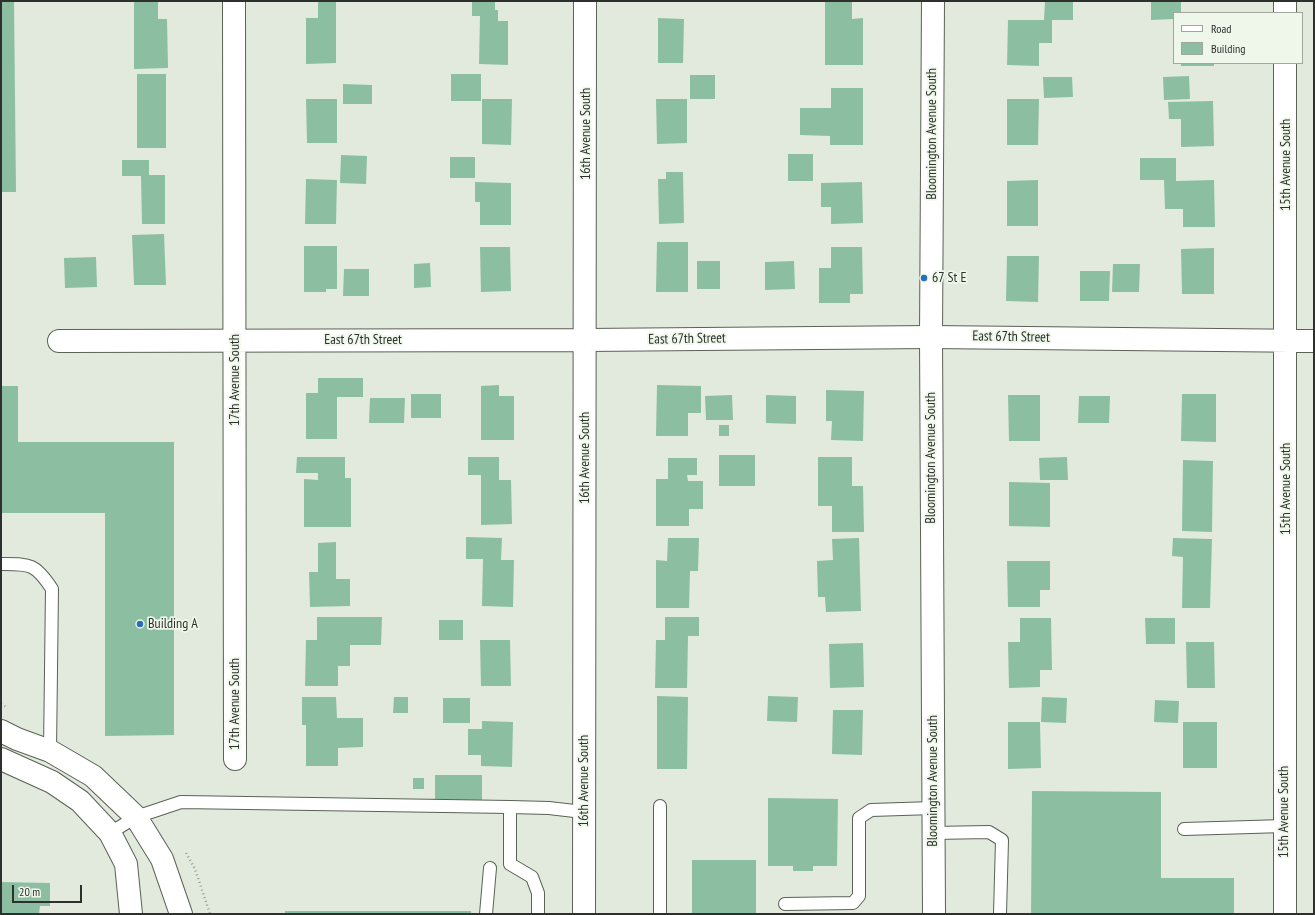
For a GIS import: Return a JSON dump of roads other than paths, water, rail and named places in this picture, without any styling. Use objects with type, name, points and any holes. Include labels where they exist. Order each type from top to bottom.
[{"type":"street","name":"17th Avenue South","points":[[234,1],[235,759]]},
{"type":"street","name":"16th Avenue South","points":[[584,914],[586,340],[585,1]]},
{"type":"street","name":"Bloomington Avenue South","points":[[932,1],[931,337],[934,914]]},
{"type":"street","points":[[1285,1],[1285,12]]},
{"type":"street","name":"15th Avenue South","points":[[1285,64],[1285,914]]},
{"type":"street","name":"East 67th Street","points":[[59,340],[586,340],[931,337],[1314,341]]},
{"type":"street","points":[[1,730],[17,739],[50,751],[94,776],[136,818],[162,859],[180,914]]},
{"type":"street","points":[[1,759],[52,782],[80,801],[110,833],[126,864],[130,914]]},
{"type":"lane","points":[[1,564],[30,565],[42,574],[52,589],[50,751]]},
{"type":"lane","points":[[110,833],[136,818],[181,802],[510,806],[584,812]]},
{"type":"lane","points":[[510,806],[510,864],[532,877],[538,892],[538,914]]},
{"type":"lane","points":[[660,806],[660,914]]},
{"type":"lane","points":[[785,904],[852,904],[859,896],[860,818],[871,810],[933,808]]},
{"type":"lane","points":[[1184,829],[1284,826]]},
{"type":"lane","points":[[933,833],[989,832],[1002,840],[1000,914]]},
{"type":"lane","points":[[486,914],[490,868]]},
{"type":"place","name":"67 St E","points":[[924,278]]},
{"type":"place","name":"Building A","points":[[140,624]]}]
